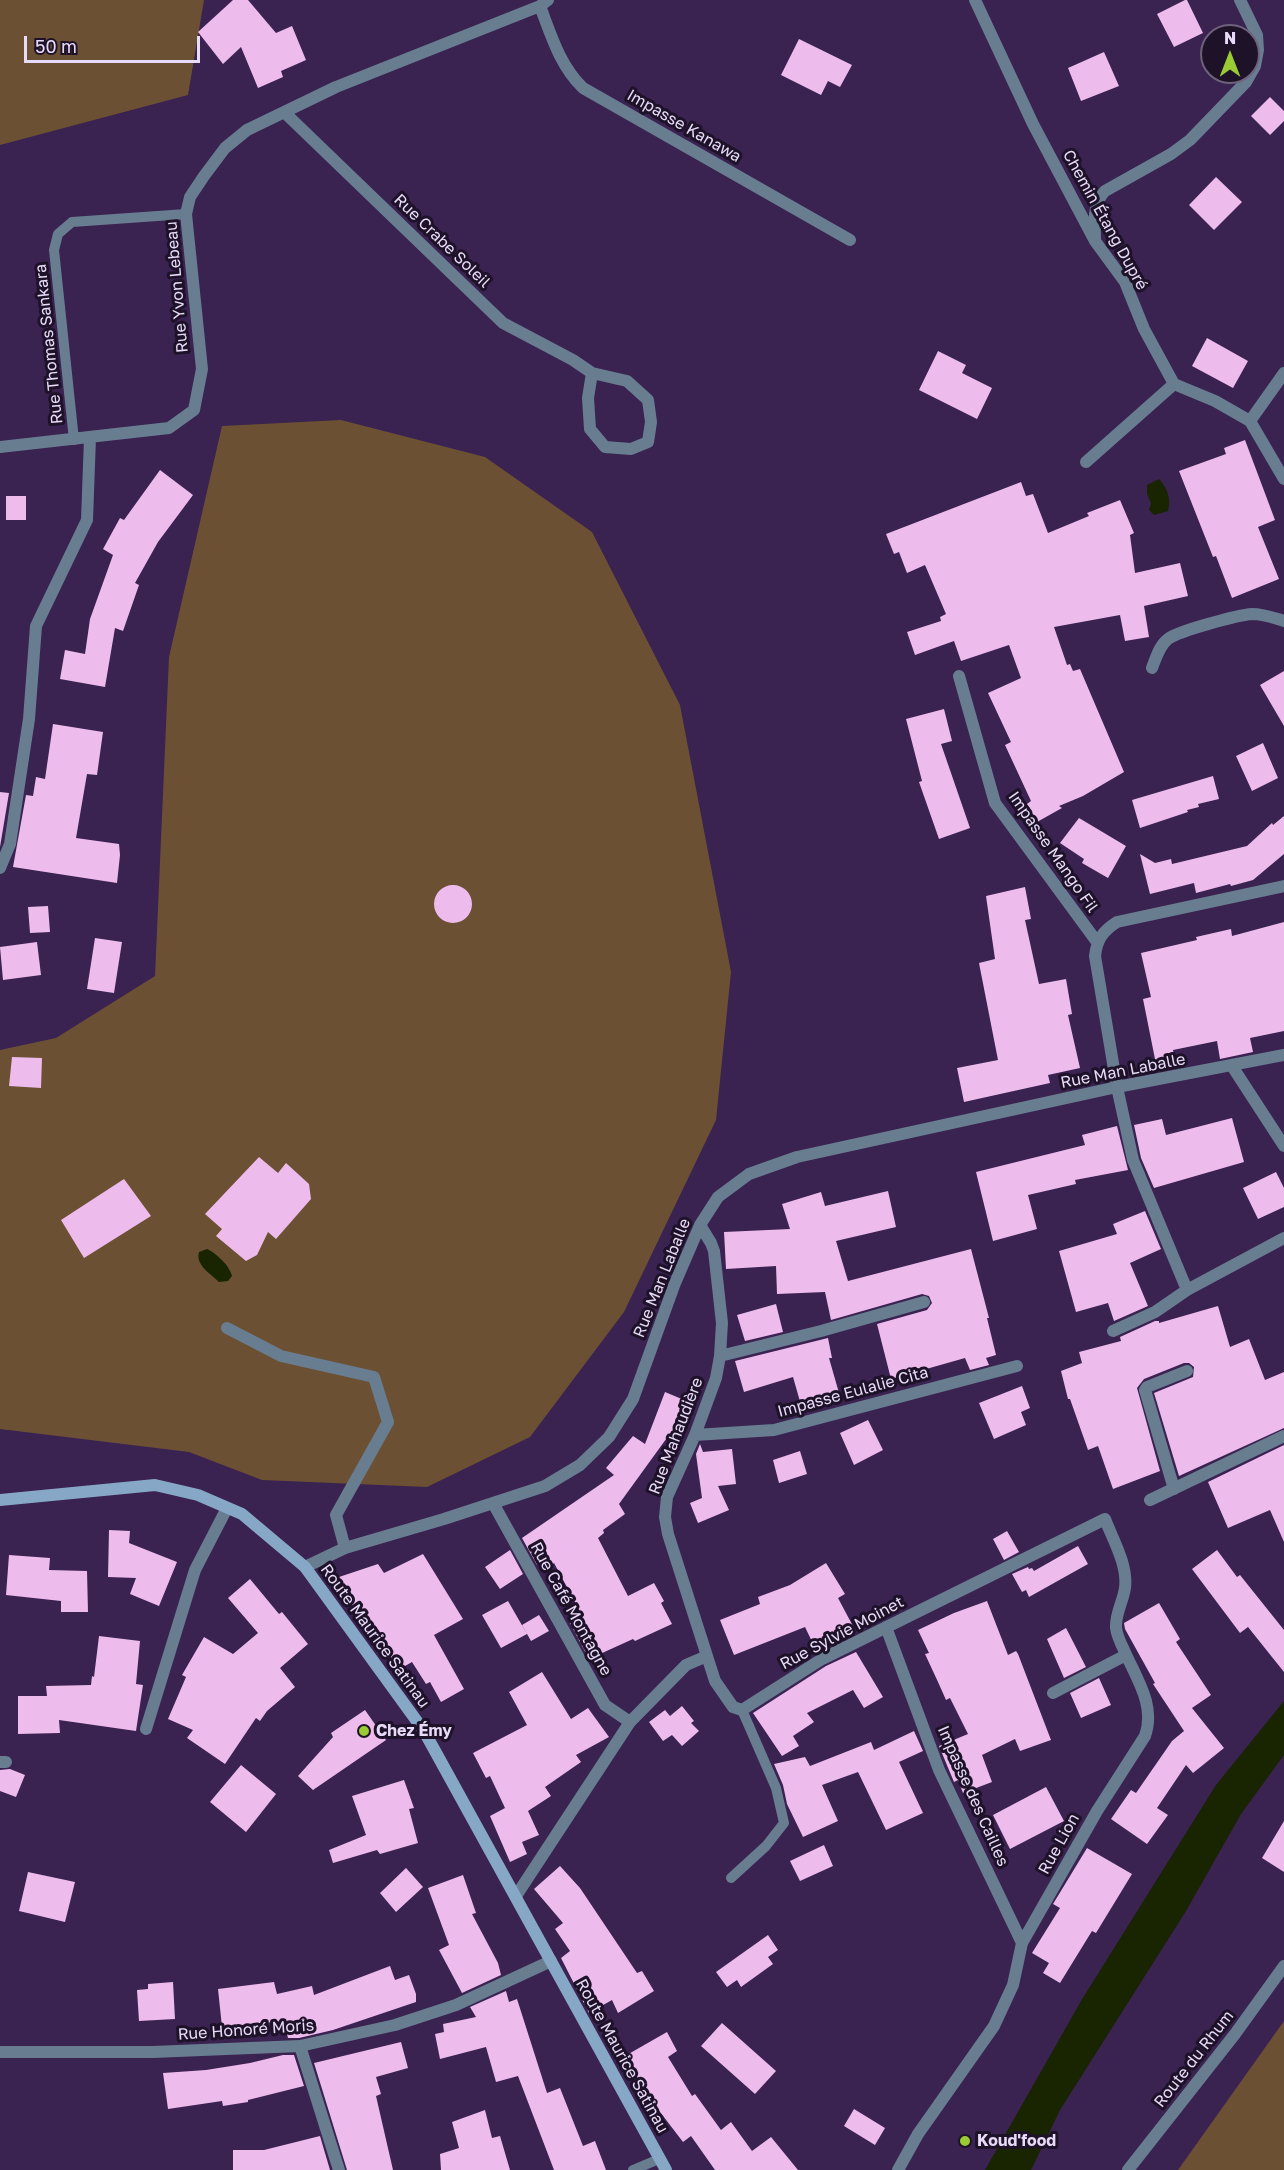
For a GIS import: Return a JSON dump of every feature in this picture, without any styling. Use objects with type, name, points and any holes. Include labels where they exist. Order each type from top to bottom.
[{"type":"main road","name":"Route Maurice Satinau","points":[[0,1500],[155,1485],[198,1495],[242,1514],[305,1567],[424,1731],[666,2170]]},
{"type":"street","name":"Chemin Étang Dupré","points":[[975,0],[1033,123],[1095,241],[1125,282],[1144,329],[1174,384]]},
{"type":"street","points":[[1095,241],[1095,211],[1098,198],[1105,191],[1171,154],[1190,140],[1246,82],[1255,66],[1258,50],[1257,35],[1240,0]]},
{"type":"street","name":"Rue Yvon Lebeau","points":[[0,447],[169,428],[194,410],[202,369],[186,214],[190,196],[225,148],[248,130],[336,87],[544,3]]},
{"type":"street","name":"Impasse Kanawa","points":[[544,3],[563,63],[570,76],[583,88],[850,240]]},
{"type":"street","name":"Rue Crabe Soleil","points":[[284,112],[503,323],[573,360],[592,373]]},
{"type":"street","points":[[592,373],[627,381],[648,400],[651,422],[648,442],[631,449],[605,447],[590,429],[588,398],[592,373]]},
{"type":"street","points":[[1250,421],[1284,373]]},
{"type":"street","points":[[1086,462],[1174,384],[1215,401],[1250,421],[1284,479]]},
{"type":"street","points":[[0,868],[10,844],[14,821],[29,719],[36,626],[87,520],[90,438]]},
{"type":"street","points":[[1152,668],[1161,647],[1168,639],[1181,633],[1251,614],[1284,621]]},
{"type":"street","name":"Impasse Mango Fil","points":[[959,676],[996,803],[1097,942]]},
{"type":"street","points":[[1187,1290],[1133,1160],[1117,1087],[1095,956],[1097,942],[1107,929],[1117,922],[1284,886]]},
{"type":"street","name":"Rue Man Laballe","points":[[305,1567],[345,1548],[545,1486],[580,1466],[609,1437],[633,1399],[675,1283],[699,1225],[718,1197],[749,1174],[797,1157],[1117,1087],[1284,1055]]},
{"type":"street","points":[[1232,1066],[1284,1146]]},
{"type":"street","name":"Rue Mahaudière","points":[[699,1225],[714,1251],[722,1323],[720,1356],[716,1378],[695,1435],[667,1497],[665,1517],[668,1534],[707,1656]]},
{"type":"street","points":[[1113,1331],[1155,1312],[1187,1290],[1284,1238]]},
{"type":"street","points":[[720,1356],[821,1332],[924,1302]]},
{"type":"street","points":[[227,1328],[281,1356],[374,1377],[388,1422],[336,1515],[345,1548]]},
{"type":"street","name":"Impasse Eulalie Cita","points":[[695,1435],[774,1430],[1017,1366]]},
{"type":"street","points":[[1174,1489],[1145,1390],[1147,1387],[1187,1371]]},
{"type":"street","points":[[1150,1500],[1284,1436]]},
{"type":"street","name":"Rue Café Montagne","points":[[493,1503],[605,1705],[630,1722]]},
{"type":"street","points":[[146,1729],[195,1570],[227,1508]]},
{"type":"street","name":"Rue Sylvie Moinet","points":[[742,1710],[813,1664],[1105,1519]]},
{"type":"street","name":"Rue Lion","points":[[898,2170],[918,2134],[994,2026],[1013,1985],[1023,1943],[1097,1811],[1145,1736],[1149,1725],[1147,1701],[1116,1630],[1117,1610],[1124,1592],[1126,1578],[1105,1519]]},
{"type":"street","name":"Impasse des Cailles","points":[[886,1627],[939,1770],[1023,1943]]},
{"type":"street","points":[[1053,1693],[1126,1655]]},
{"type":"street","points":[[516,1896],[630,1722],[686,1665],[707,1656],[715,1681],[733,1707],[742,1710]]},
{"type":"street","name":"Rue Honoré Moris","points":[[0,2052],[153,2052],[300,2046],[394,2025],[456,2005],[551,1961]]},
{"type":"street","name":"Route du Rhum","points":[[1128,2170],[1235,2034],[1284,1966]]},
{"type":"street","points":[[300,2046],[339,2170]]},
{"type":"lane","name":"Rue Thomas Sankara","points":[[74,440],[54,250],[58,234],[72,222],[186,214]]},
{"type":"lane","points":[[731,1878],[766,1846],[784,1823],[776,1788],[742,1710]]},
{"type":"lane","points":[[633,2170],[659,2158]]},
{"type":"shaded area","points":[[0,0],[204,0],[188,95],[0,145]]},
{"type":"shaded area","points":[[341,420],[485,457],[592,532],[680,705],[731,972],[716,1120],[624,1312],[530,1437],[427,1487],[262,1480],[189,1452],[0,1429],[0,1050],[56,1038],[155,976],[169,657],[222,426]]},
{"type":"shaded area","points":[[1159,479],[1168,494],[1169,507],[1168,511],[1154,515],[1149,510],[1151,503],[1147,494],[1147,485]]},
{"type":"shaded area","points":[[207,1249],[229,1268],[232,1276],[228,1281],[219,1282],[201,1265],[199,1252]]},
{"type":"shaded area","points":[[1284,1701],[1284,1755],[1241,1814],[1186,1911],[1060,2110],[1031,2170],[985,2170],[1081,2001],[1216,1785]]},
{"type":"shaded area","points":[[1284,2021],[1284,2170],[1178,2170]]},
{"type":"building","points":[[233,0],[248,0],[276,33],[292,26],[306,60],[281,71],[283,77],[258,88],[241,47],[223,64],[198,32]]},
{"type":"building","points":[[1187,0],[1200,27],[1200,34],[1174,47],[1157,14]]},
{"type":"building","points":[[799,39],[852,65],[840,87],[828,81],[821,95],[781,75]]},
{"type":"building","points":[[1104,52],[1119,86],[1081,101],[1068,68]]},
{"type":"building","points":[[1270,97],[1284,111],[1284,121],[1270,135],[1251,116]]},
{"type":"building","points":[[1216,177],[1242,202],[1214,230],[1189,205]]},
{"type":"building","points":[[1207,338],[1248,361],[1233,388],[1192,366]]},
{"type":"building","points":[[938,351],[966,365],[962,373],[992,388],[977,419],[919,390]]},
{"type":"building","points":[[1245,440],[1275,520],[1258,527],[1279,579],[1232,598],[1179,471],[1226,454],[1224,448]]},
{"type":"building","points":[[160,470],[193,495],[158,542],[135,583],[139,585],[123,631],[115,628],[105,687],[60,679],[65,650],[85,654],[90,619],[113,555],[103,549],[120,518],[124,520]]},
{"type":"building","points":[[1021,482],[1026,496],[1033,494],[1048,533],[1089,516],[1087,513],[1120,500],[1134,533],[1130,535],[1135,573],[1180,563],[1188,596],[1144,606],[1149,637],[1125,641],[1120,615],[1054,627],[1067,665],[1070,664],[1073,671],[1080,669],[1124,772],[1083,796],[1059,806],[1062,808],[1037,822],[1027,804],[1031,801],[1005,745],[1011,742],[988,693],[1021,678],[1009,645],[961,661],[954,641],[915,655],[907,632],[941,621],[940,617],[946,614],[925,565],[907,573],[899,552],[894,554],[886,534]]},
{"type":"building","points":[[6,496],[26,496],[26,520],[6,520]]},
{"type":"building","points":[[1284,671],[1284,726],[1260,685]]},
{"type":"building","points":[[944,709],[952,741],[941,744],[970,828],[939,839],[919,782],[922,781],[906,719]]},
{"type":"building","points":[[53,724],[103,732],[97,775],[87,774],[76,838],[119,844],[117,883],[13,867],[26,795],[33,796],[36,777],[45,779]]},
{"type":"building","points":[[1263,743],[1278,778],[1252,791],[1236,756]]},
{"type":"building","points":[[1213,776],[1219,799],[1198,804],[1199,807],[1187,810],[1188,812],[1140,828],[1132,800]]},
{"type":"building","points":[[0,792],[9,793],[0,847]]},
{"type":"building","points":[[1284,816],[1284,854],[1253,880],[1196,893],[1194,883],[1150,894],[1140,854],[1155,863],[1171,859],[1172,864],[1247,846],[1272,823],[1273,825]]},
{"type":"building","points":[[1079,818],[1126,846],[1108,878],[1082,863],[1084,859],[1060,843]]},
{"type":"building","points":[[453,885],[467,890],[472,904],[467,918],[453,923],[439,918],[434,904],[439,890]]},
{"type":"building","points":[[1025,887],[1031,919],[1025,920],[1039,984],[1066,979],[1072,1014],[1068,1015],[1080,1068],[1048,1075],[1050,1083],[964,1102],[957,1068],[998,1060],[979,963],[995,959],[986,896]]},
{"type":"building","points":[[48,906],[50,932],[30,933],[28,907]]},
{"type":"building","points":[[1284,922],[1284,1031],[1250,1038],[1253,1052],[1220,1059],[1217,1041],[1173,1050],[1175,1060],[1156,1064],[1143,999],[1151,997],[1141,953],[1197,940],[1196,937],[1231,929],[1232,936]]},
{"type":"building","points":[[95,938],[122,942],[114,993],[87,989]]},
{"type":"building","points":[[37,942],[41,975],[3,980],[0,947]]},
{"type":"building","points":[[12,1057],[42,1058],[41,1088],[9,1086]]},
{"type":"building","points":[[1232,1118],[1244,1162],[1154,1188],[1141,1158],[1134,1125],[1162,1119],[1166,1135]]},
{"type":"building","points":[[1117,1126],[1128,1170],[1075,1180],[1076,1184],[1028,1195],[1037,1229],[993,1241],[976,1172],[1085,1145],[1082,1135]]},
{"type":"building","points":[[259,1157],[278,1173],[286,1163],[309,1184],[311,1199],[276,1239],[268,1232],[257,1255],[246,1261],[216,1236],[222,1229],[205,1214]]},
{"type":"building","points":[[1276,1172],[1284,1188],[1284,1207],[1258,1219],[1243,1188]]},
{"type":"building","points":[[124,1179],[151,1216],[84,1258],[61,1220]]},
{"type":"building","points":[[888,1191],[896,1227],[836,1241],[848,1281],[971,1249],[996,1355],[986,1358],[989,1365],[970,1370],[965,1358],[891,1379],[877,1324],[927,1310],[932,1303],[929,1296],[922,1294],[831,1320],[825,1292],[777,1294],[776,1266],[726,1269],[724,1232],[790,1229],[782,1204],[821,1192],[825,1206]]},
{"type":"building","points":[[1145,1211],[1161,1249],[1130,1263],[1148,1306],[1114,1321],[1108,1303],[1076,1312],[1059,1251],[1117,1234],[1113,1224]]},
{"type":"building","points":[[776,1304],[783,1332],[745,1341],[737,1315]]},
{"type":"building","points":[[1218,1306],[1230,1347],[1249,1339],[1265,1380],[1284,1372],[1284,1428],[1179,1476],[1154,1393],[1193,1377],[1194,1367],[1189,1363],[1184,1363],[1144,1379],[1137,1388],[1160,1471],[1113,1489],[1098,1446],[1088,1450],[1070,1399],[1068,1399],[1061,1371],[1082,1363],[1079,1352],[1121,1341],[1120,1337],[1155,1321],[1159,1323]]},
{"type":"building","points":[[828,1338],[832,1358],[829,1358],[839,1393],[801,1405],[793,1377],[744,1392],[735,1361]]},
{"type":"building","points":[[1022,1386],[1030,1408],[1021,1412],[1026,1425],[994,1439],[979,1403]]},
{"type":"building","points":[[665,1392],[696,1405],[681,1440],[669,1435],[619,1504],[625,1514],[603,1530],[604,1533],[598,1538],[628,1596],[654,1583],[664,1601],[661,1603],[672,1624],[589,1659],[570,1623],[583,1617],[554,1563],[544,1570],[539,1563],[537,1565],[522,1538],[614,1475],[606,1468],[633,1436],[645,1444]]},
{"type":"building","points":[[868,1420],[883,1450],[854,1465],[840,1433]]},
{"type":"building","points":[[700,1444],[703,1452],[732,1449],[736,1484],[718,1486],[729,1510],[698,1523],[690,1503],[702,1498],[696,1454]]},
{"type":"building","points":[[1284,1445],[1284,1542],[1270,1510],[1228,1528],[1208,1482]]},
{"type":"building","points":[[800,1451],[807,1474],[779,1483],[773,1460]]},
{"type":"building","points":[[109,1530],[130,1531],[129,1543],[177,1562],[159,1606],[130,1594],[136,1578],[108,1577]]},
{"type":"building","points":[[1007,1531],[1019,1552],[1004,1560],[993,1539]]},
{"type":"building","points":[[1078,1546],[1088,1564],[1029,1597],[1026,1590],[1022,1592],[1012,1574],[1028,1567],[1034,1571]]},
{"type":"building","points":[[510,1550],[523,1574],[500,1589],[485,1567]]},
{"type":"building","points":[[1217,1550],[1237,1577],[1240,1575],[1284,1630],[1284,1672],[1248,1627],[1240,1633],[1192,1569]]},
{"type":"building","points":[[423,1554],[463,1619],[434,1635],[464,1689],[441,1702],[430,1682],[426,1684],[412,1662],[398,1670],[371,1622],[365,1626],[336,1578],[378,1564],[384,1573]]},
{"type":"building","points":[[9,1555],[50,1558],[49,1570],[87,1571],[88,1612],[61,1612],[61,1601],[6,1595]]},
{"type":"building","points":[[826,1563],[845,1594],[838,1598],[855,1630],[846,1635],[847,1637],[817,1652],[805,1627],[734,1655],[720,1620],[760,1604],[758,1597],[790,1585]]},
{"type":"building","points":[[250,1579],[279,1614],[282,1612],[308,1644],[280,1668],[295,1687],[267,1711],[260,1721],[256,1718],[225,1764],[187,1738],[193,1730],[168,1719],[186,1677],[182,1675],[204,1637],[233,1654],[258,1633],[228,1598]]},
{"type":"building","points":[[508,1601],[527,1634],[501,1648],[482,1615]]},
{"type":"building","points":[[987,1601],[1008,1655],[1016,1651],[1018,1654],[1051,1740],[1020,1751],[1015,1739],[982,1755],[992,1782],[963,1793],[958,1780],[954,1782],[939,1746],[968,1734],[950,1698],[946,1700],[925,1654],[929,1653],[918,1630]]},
{"type":"building","points":[[1159,1603],[1180,1639],[1176,1642],[1211,1695],[1192,1708],[1224,1748],[1193,1773],[1186,1765],[1157,1808],[1168,1815],[1147,1844],[1111,1819],[1131,1790],[1136,1793],[1172,1741],[1184,1731],[1153,1684],[1155,1683],[1125,1629],[1124,1623]]},
{"type":"building","points":[[539,1615],[549,1631],[531,1641],[522,1625]]},
{"type":"building","points":[[1066,1628],[1086,1667],[1064,1678],[1047,1639]]},
{"type":"building","points":[[99,1636],[140,1641],[136,1684],[143,1685],[136,1731],[59,1720],[60,1733],[18,1734],[18,1696],[47,1696],[46,1686],[91,1685]]},
{"type":"building","points":[[856,1652],[883,1697],[864,1708],[853,1690],[807,1713],[814,1722],[793,1736],[799,1746],[782,1756],[753,1713],[826,1666]]},
{"type":"building","points":[[542,1672],[571,1719],[588,1708],[609,1737],[576,1755],[581,1762],[545,1787],[551,1796],[528,1811],[539,1835],[522,1842],[527,1854],[510,1862],[490,1816],[505,1808],[490,1776],[486,1778],[473,1753],[527,1725],[509,1692]]},
{"type":"building","points":[[1099,1678],[1111,1705],[1081,1718],[1070,1693]]},
{"type":"building","points":[[682,1706],[694,1721],[691,1723],[699,1731],[682,1746],[672,1735],[663,1741],[649,1722],[665,1710],[670,1716]]},
{"type":"building","points":[[365,1710],[386,1740],[313,1790],[298,1776],[333,1737],[331,1733]]},
{"type":"building","points":[[914,1731],[923,1751],[899,1762],[923,1813],[886,1830],[858,1772],[822,1785],[838,1821],[803,1837],[787,1804],[783,1785],[774,1764],[805,1757],[810,1766],[871,1742],[874,1750]]},
{"type":"building","points":[[241,1765],[276,1794],[246,1832],[210,1802]]},
{"type":"building","points":[[10,1769],[25,1775],[16,1797],[0,1791],[0,1770]]},
{"type":"building","points":[[404,1780],[414,1808],[409,1809],[418,1843],[380,1854],[377,1850],[333,1863],[329,1850],[366,1835],[352,1796]]},
{"type":"building","points":[[1046,1787],[1064,1821],[1010,1849],[993,1815]]},
{"type":"building","points":[[1284,1821],[1284,1872],[1262,1858]]},
{"type":"building","points":[[824,1845],[833,1866],[800,1881],[790,1861]]},
{"type":"building","points":[[1087,1848],[1132,1874],[1096,1933],[1092,1931],[1060,1983],[1043,1973],[1049,1963],[1032,1953],[1060,1908],[1053,1904]]},
{"type":"building","points":[[560,1866],[580,1888],[637,1973],[642,1971],[654,1991],[618,2013],[612,2000],[589,2013],[561,1958],[570,1951],[555,1929],[563,1923],[534,1889]]},
{"type":"building","points":[[406,1868],[423,1887],[396,1912],[380,1893]]},
{"type":"building","points":[[28,1872],[75,1882],[65,1922],[19,1911]]},
{"type":"building","points":[[463,1875],[476,1913],[472,1914],[498,1963],[501,1975],[462,1993],[439,1950],[449,1945],[428,1888]]},
{"type":"building","points":[[768,1935],[778,1950],[768,1957],[773,1964],[741,1987],[737,1980],[727,1987],[716,1972]]},
{"type":"building","points":[[390,1966],[395,1980],[409,1975],[416,1994],[416,2002],[333,2030],[299,2038],[288,2038],[284,2021],[222,2027],[218,1989],[274,1982],[277,1994],[312,1986],[314,1995]]},
{"type":"building","points":[[173,1982],[175,2019],[139,2021],[137,1990],[148,1989],[148,1984]]},
{"type":"building","points":[[506,1991],[509,2002],[517,1999],[547,2093],[560,2088],[583,2146],[595,2141],[606,2170],[554,2170],[518,2076],[496,2082],[486,2047],[440,2059],[435,2034],[444,2032],[443,2024],[476,2017],[470,2007]]},
{"type":"building","points":[[722,2023],[776,2071],[755,2094],[701,2046]]},
{"type":"building","points":[[667,2032],[677,2051],[668,2057],[692,2096],[695,2094],[721,2130],[731,2122],[752,2151],[771,2137],[798,2170],[715,2170],[691,2136],[683,2142],[657,2108],[655,2109],[625,2056]]},
{"type":"building","points":[[401,2042],[408,2068],[376,2077],[381,2094],[376,2096],[393,2170],[347,2170],[314,2063]]},
{"type":"building","points":[[283,2055],[294,2055],[304,2086],[248,2100],[248,2102],[223,2106],[222,2101],[168,2109],[163,2073],[206,2070]]},
{"type":"building","points":[[854,2109],[885,2128],[875,2145],[844,2126]]},
{"type":"building","points":[[485,2110],[492,2138],[500,2136],[510,2170],[441,2170],[440,2154],[459,2148],[452,2122]]},
{"type":"building","points":[[320,2136],[330,2170],[233,2170],[233,2150],[264,2150]]},
{"type":"place","name":"Chez Émy","points":[[364,1731]]},
{"type":"place","name":"Koud'food","points":[[965,2141]]}]
